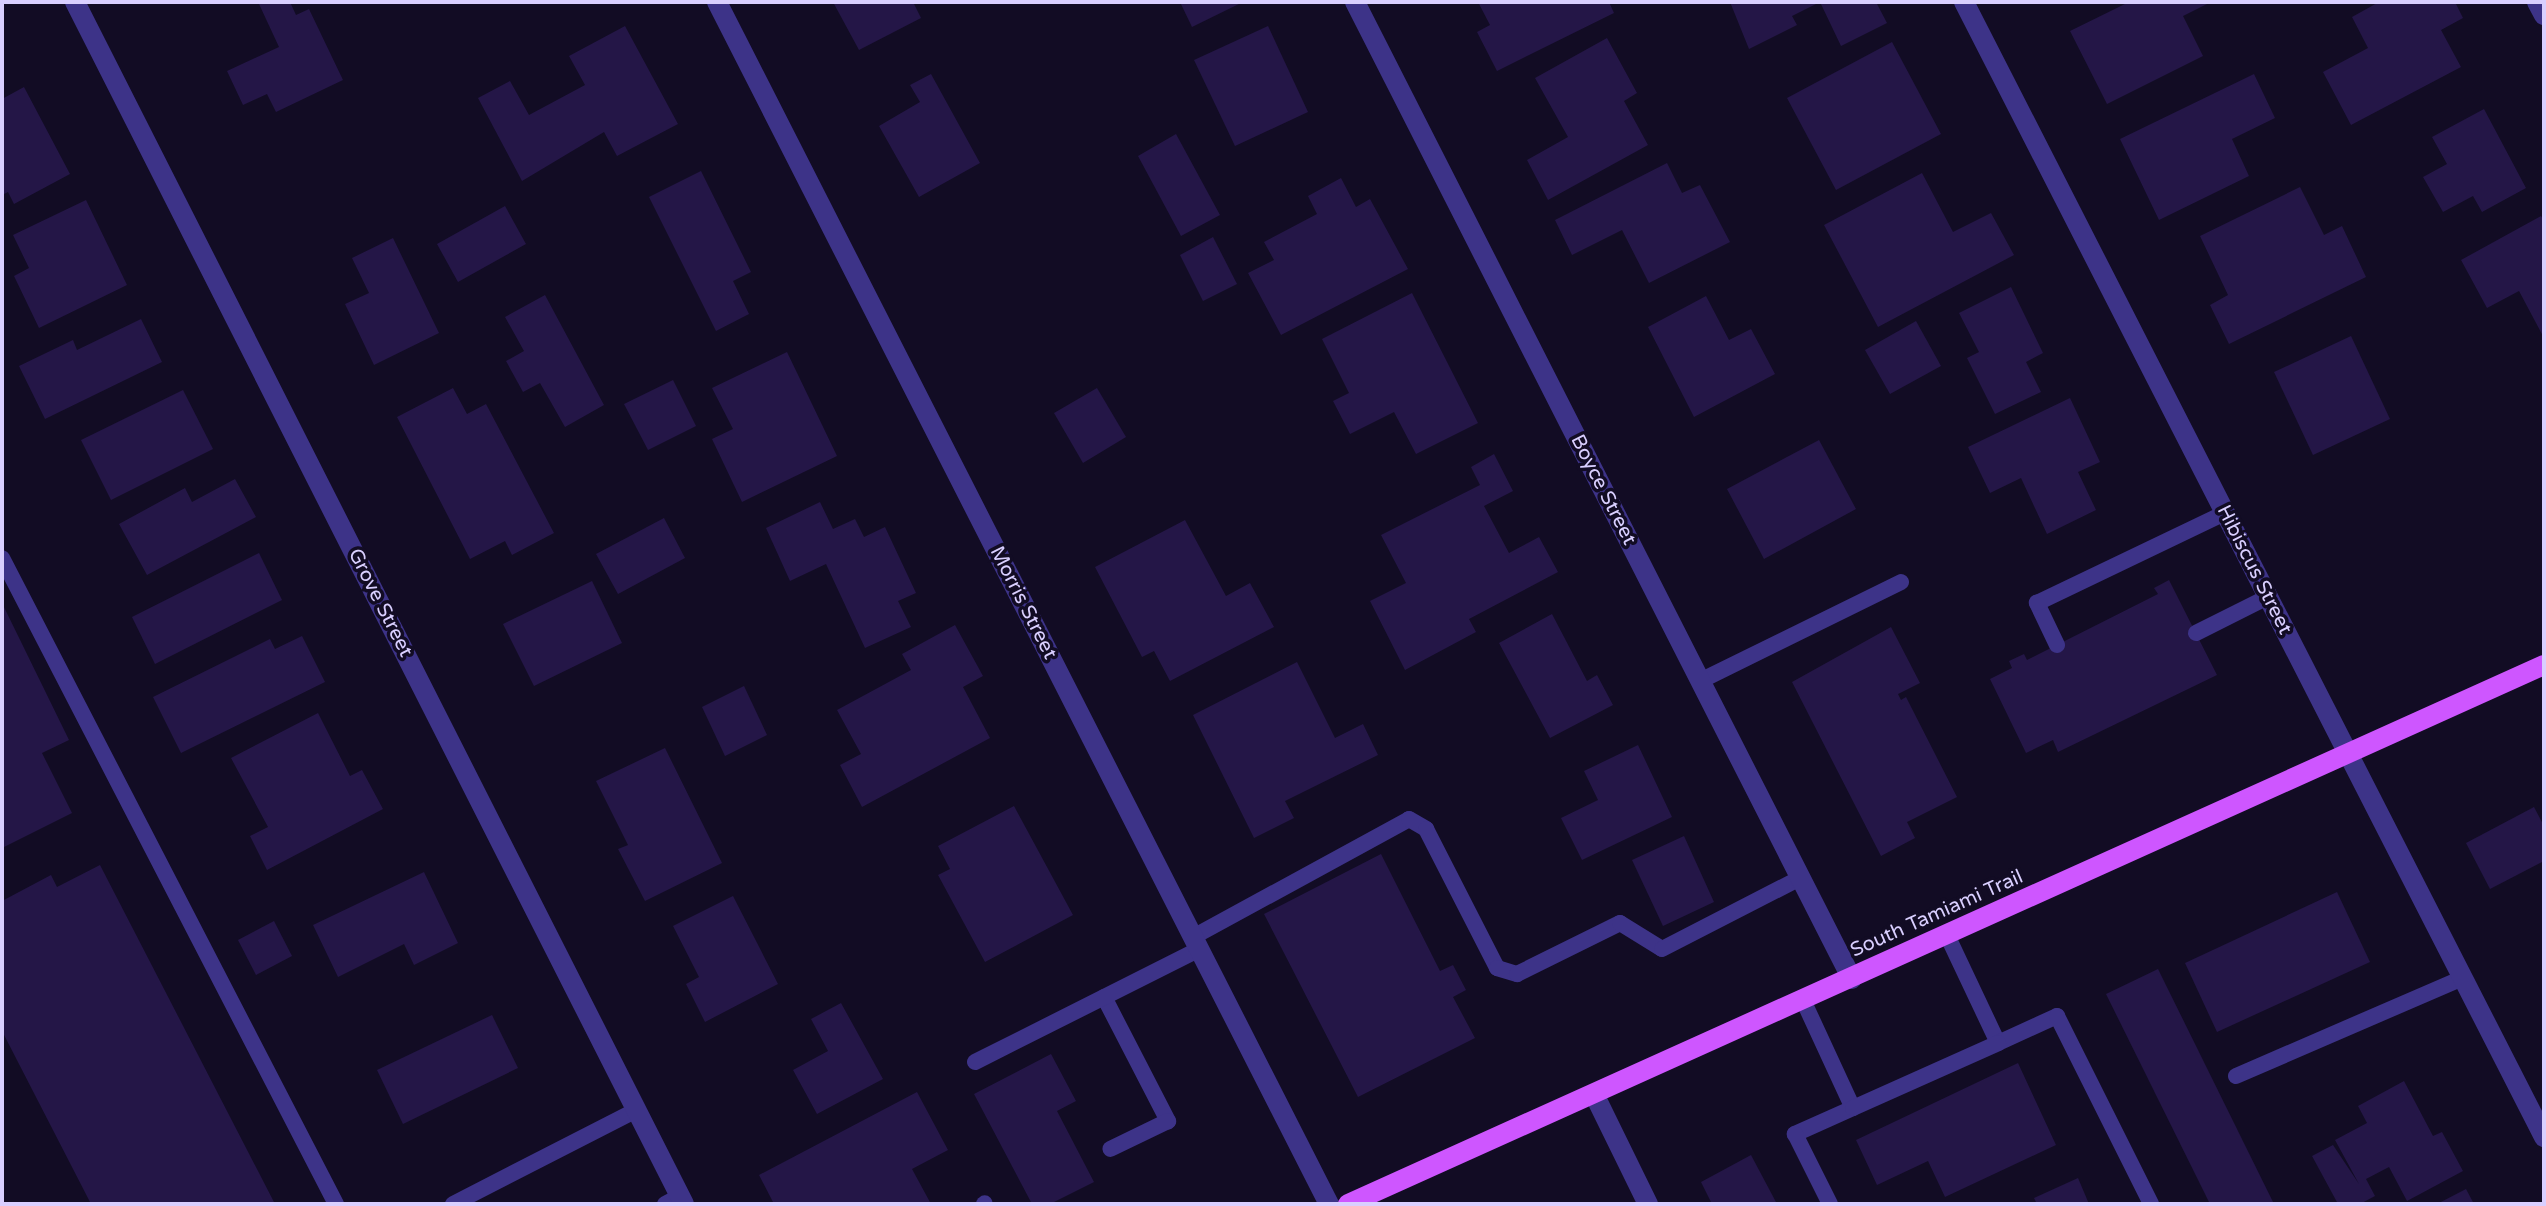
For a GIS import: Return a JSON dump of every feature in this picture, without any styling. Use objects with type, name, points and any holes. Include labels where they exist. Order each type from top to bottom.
[{"type":"main road","name":"South Tamiami Trail","points":[[1348,1204],[2544,665]]},
{"type":"street","name":"Grove Street","points":[[75,2],[637,1110],[676,1201]]},
{"type":"street","name":"Morris Street","points":[[717,2],[1329,1204]]},
{"type":"street","name":"Boyce Street","points":[[1355,2],[1852,979]]},
{"type":"street","name":"Hibiscus Street","points":[[1964,2],[2544,1137]]},
{"type":"street","points":[[2537,2],[2544,15]]},
{"type":"street","points":[[1594,1094],[1648,1204]]},
{"type":"lane","points":[[2057,645],[2037,603],[2225,513]]},
{"type":"lane","points":[[2,558],[336,1204]]},
{"type":"lane","points":[[1700,681],[1901,582]]},
{"type":"lane","points":[[2196,633],[2268,597]]},
{"type":"lane","points":[[975,1062],[1104,997],[1409,819],[1426,829],[1497,968],[1517,974],[1620,923],[1662,949],[1800,878]]},
{"type":"lane","points":[[1947,935],[1998,1043]]},
{"type":"lane","points":[[2236,1076],[2462,978]]},
{"type":"lane","points":[[1104,997],[1168,1121],[1110,1149]]},
{"type":"lane","points":[[1803,1000],[1853,1108]]},
{"type":"lane","points":[[1830,1204],[1795,1134],[2057,1016],[2151,1204]]},
{"type":"lane","points":[[453,1204],[637,1110]]},
{"type":"building","points":[[290,2],[296,15],[309,9],[343,80],[276,112],[267,94],[243,105],[227,71],[279,47],[259,4]]},
{"type":"building","points":[[833,2],[913,2],[921,18],[859,50]]},
{"type":"building","points":[[1180,2],[1243,2],[1192,27]]},
{"type":"building","points":[[1478,2],[1609,2],[1614,13],[1497,71],[1477,32],[1490,25]]},
{"type":"building","points":[[1730,2],[1820,2],[1792,16],[1797,25],[1749,49]]},
{"type":"building","points":[[1820,2],[1876,2],[1887,23],[1841,46]]},
{"type":"building","points":[[2129,2],[2211,2],[2183,16],[2203,56],[2107,104],[2070,31]]},
{"type":"building","points":[[2379,2],[2455,2],[2463,18],[2441,30],[2461,67],[2351,125],[2323,72],[2368,48],[2352,17]]},
{"type":"building","points":[[625,26],[678,124],[617,156],[604,132],[522,181],[478,98],[510,81],[529,115],[585,85],[569,56]]},
{"type":"building","points":[[1268,26],[1308,112],[1235,146],[1194,60]]},
{"type":"building","points":[[1607,38],[1637,93],[1624,101],[1648,145],[1548,200],[1527,160],[1568,137],[1535,78]]},
{"type":"building","points":[[1892,42],[1941,134],[1836,190],[1787,98]]},
{"type":"building","points":[[931,74],[980,163],[919,197],[879,126],[920,102],[910,85]]},
{"type":"building","points":[[2254,74],[2275,118],[2232,139],[2249,176],[2159,220],[2120,139]]},
{"type":"building","points":[[24,87],[70,174],[14,204],[8,192],[2,195],[2,99]]},
{"type":"building","points":[[2484,109],[2526,188],[2482,212],[2473,196],[2443,212],[2423,177],[2447,164],[2432,137]]},
{"type":"building","points":[[1176,134],[1220,215],[1181,236],[1138,156]]},
{"type":"building","points":[[1667,163],[1682,193],[1700,185],[1730,242],[1649,283],[1622,230],[1572,255],[1555,220]]},
{"type":"building","points":[[701,171],[751,272],[733,281],[749,314],[716,331],[649,197]]},
{"type":"building","points":[[1922,173],[1953,232],[1991,213],[2014,255],[1878,327],[1824,225]]},
{"type":"building","points":[[1341,178],[1356,207],[1370,199],[1408,269],[1281,335],[1248,273],[1274,260],[1264,242],[1317,214],[1308,196]]},
{"type":"building","points":[[2300,187],[2324,235],[2342,226],[2366,277],[2229,344],[2210,305],[2228,295],[2200,236]]},
{"type":"building","points":[[86,200],[127,285],[39,328],[14,276],[29,268],[13,235]]},
{"type":"building","points":[[505,206],[526,244],[458,282],[437,244]]},
{"type":"building","points":[[2541,216],[2544,221],[2544,338],[2519,291],[2487,308],[2461,260]]},
{"type":"building","points":[[1213,237],[1237,284],[1203,301],[1180,255]]},
{"type":"building","points":[[393,238],[439,333],[374,365],[345,304],[369,293],[352,258]]},
{"type":"building","points":[[2011,287],[2043,353],[2026,362],[2041,392],[1995,414],[1967,358],[1979,352],[1959,313]]},
{"type":"building","points":[[1412,293],[1478,423],[1416,454],[1394,412],[1350,434],[1333,401],[1349,393],[1322,339]]},
{"type":"building","points":[[545,295],[604,405],[565,427],[540,383],[523,392],[506,361],[524,351],[505,317]]},
{"type":"building","points":[[1706,296],[1729,340],[1751,329],[1775,374],[1694,417],[1648,327]]},
{"type":"building","points":[[141,319],[162,362],[45,419],[19,366],[73,340],[77,350]]},
{"type":"building","points":[[1916,321],[1941,366],[1890,394],[1865,350]]},
{"type":"building","points":[[2351,336],[2390,419],[2313,455],[2274,372]]},
{"type":"building","points":[[787,352],[837,456],[742,502],[712,439],[733,429],[712,388]]},
{"type":"building","points":[[673,380],[696,426],[648,450],[624,404]]},
{"type":"building","points":[[453,388],[467,414],[486,404],[554,533],[512,555],[505,541],[470,559],[397,417]]},
{"type":"building","points":[[1097,388],[1126,437],[1083,463],[1054,413]]},
{"type":"building","points":[[183,390],[213,449],[111,500],[81,440]]},
{"type":"building","points":[[2070,398],[2100,462],[2078,472],[2096,510],[2047,534],[2021,478],[1990,493],[1968,447]]},
{"type":"building","points":[[1819,440],[1856,509],[1764,559],[1727,489]]},
{"type":"building","points":[[1494,454],[1513,491],[1484,506],[1509,553],[1539,537],[1558,572],[1469,619],[1476,632],[1405,670],[1370,601],[1406,583],[1381,535],[1480,485],[1471,467]]},
{"type":"building","points":[[235,479],[256,517],[147,575],[119,524],[185,488],[192,502]]},
{"type":"building","points":[[820,502],[833,529],[855,519],[864,537],[885,527],[916,593],[898,601],[911,627],[865,648],[826,564],[790,581],[766,528]]},
{"type":"building","points":[[664,518],[685,558],[618,594],[596,554]]},
{"type":"building","points":[[1185,520],[1226,596],[1250,583],[1274,627],[1170,681],[1154,651],[1142,657],[1095,567]]},
{"type":"building","points":[[259,553],[282,600],[155,664],[132,617]]},
{"type":"building","points":[[2169,580],[2217,675],[2058,752],[2053,740],[2026,753],[1990,679],[2012,668],[2009,661],[2024,654],[2027,660],[2158,594],[2154,588]]},
{"type":"building","points":[[592,581],[622,643],[534,686],[503,624]]},
{"type":"building","points":[[2,603],[69,740],[42,753],[72,813],[2,848]]},
{"type":"building","points":[[1552,614],[1587,681],[1597,675],[1613,705],[1550,738],[1499,643]]},
{"type":"building","points":[[955,625],[983,676],[963,687],[990,738],[862,807],[840,765],[861,754],[837,710],[911,670],[902,654]]},
{"type":"building","points":[[1891,627],[1920,683],[1898,694],[1901,700],[1906,697],[1957,797],[1907,822],[1915,838],[1881,856],[1792,682]]},
{"type":"building","points":[[302,636],[325,682],[181,753],[153,697],[270,639],[275,649]]},
{"type":"building","points":[[1297,662],[1335,738],[1363,724],[1378,755],[1285,801],[1294,818],[1254,838],[1193,715]]},
{"type":"building","points":[[744,686],[767,735],[725,756],[702,707]]},
{"type":"building","points":[[318,713],[350,776],[362,770],[383,809],[267,870],[250,836],[268,827],[231,758]]},
{"type":"building","points":[[1638,745],[1672,817],[1582,860],[1561,818],[1598,800],[1584,771]]},
{"type":"building","points":[[665,748],[722,863],[645,901],[618,849],[628,845],[596,781]]},
{"type":"building","points":[[1014,806],[1073,915],[985,962],[938,875],[950,869],[938,846]]},
{"type":"building","points":[[2534,807],[2544,826],[2544,861],[2490,889],[2466,843]]},
{"type":"building","points":[[1684,836],[1714,902],[1663,926],[1632,860]]},
{"type":"building","points":[[1381,854],[1440,971],[1453,965],[1466,990],[1453,997],[1475,1038],[1358,1097],[1264,914]]},
{"type":"building","points":[[100,865],[275,1204],[91,1204],[2,1031],[2,901],[51,875],[57,887]]},
{"type":"building","points":[[424,872],[458,943],[414,965],[404,944],[338,977],[313,925]]},
{"type":"building","points":[[2337,892],[2370,962],[2217,1032],[2185,963]]},
{"type":"building","points":[[733,896],[778,984],[705,1022],[686,984],[699,977],[673,926]]},
{"type":"building","points":[[274,921],[292,956],[256,975],[238,940]]},
{"type":"building","points":[[2158,969],[2274,1204],[2210,1204],[2106,994]]},
{"type":"building","points":[[841,1003],[883,1079],[817,1114],[793,1070],[828,1051],[811,1019]]},
{"type":"building","points":[[492,1015],[518,1068],[403,1124],[377,1070]]},
{"type":"building","points":[[1051,1054],[1076,1101],[1057,1111],[1094,1182],[1050,1204],[1032,1204],[974,1094]]},
{"type":"building","points":[[2018,1063],[2056,1145],[1945,1197],[1928,1161],[1877,1185],[1856,1140]]},
{"type":"building","points":[[2404,1081],[2433,1136],[2442,1132],[2463,1171],[2407,1201],[2389,1167],[2366,1179],[2375,1196],[2360,1204],[2338,1204],[2312,1156],[2333,1145],[2359,1184],[2335,1140],[2367,1123],[2358,1106]]},
{"type":"building","points":[[917,1092],[948,1150],[912,1169],[931,1204],[774,1204],[759,1175]]},
{"type":"building","points":[[1751,1155],[1777,1204],[1712,1204],[1701,1182]]},
{"type":"building","points":[[2078,1178],[2089,1204],[2037,1204],[2034,1198]]},
{"type":"building","points":[[2466,1189],[2474,1204],[2437,1204]]}]
